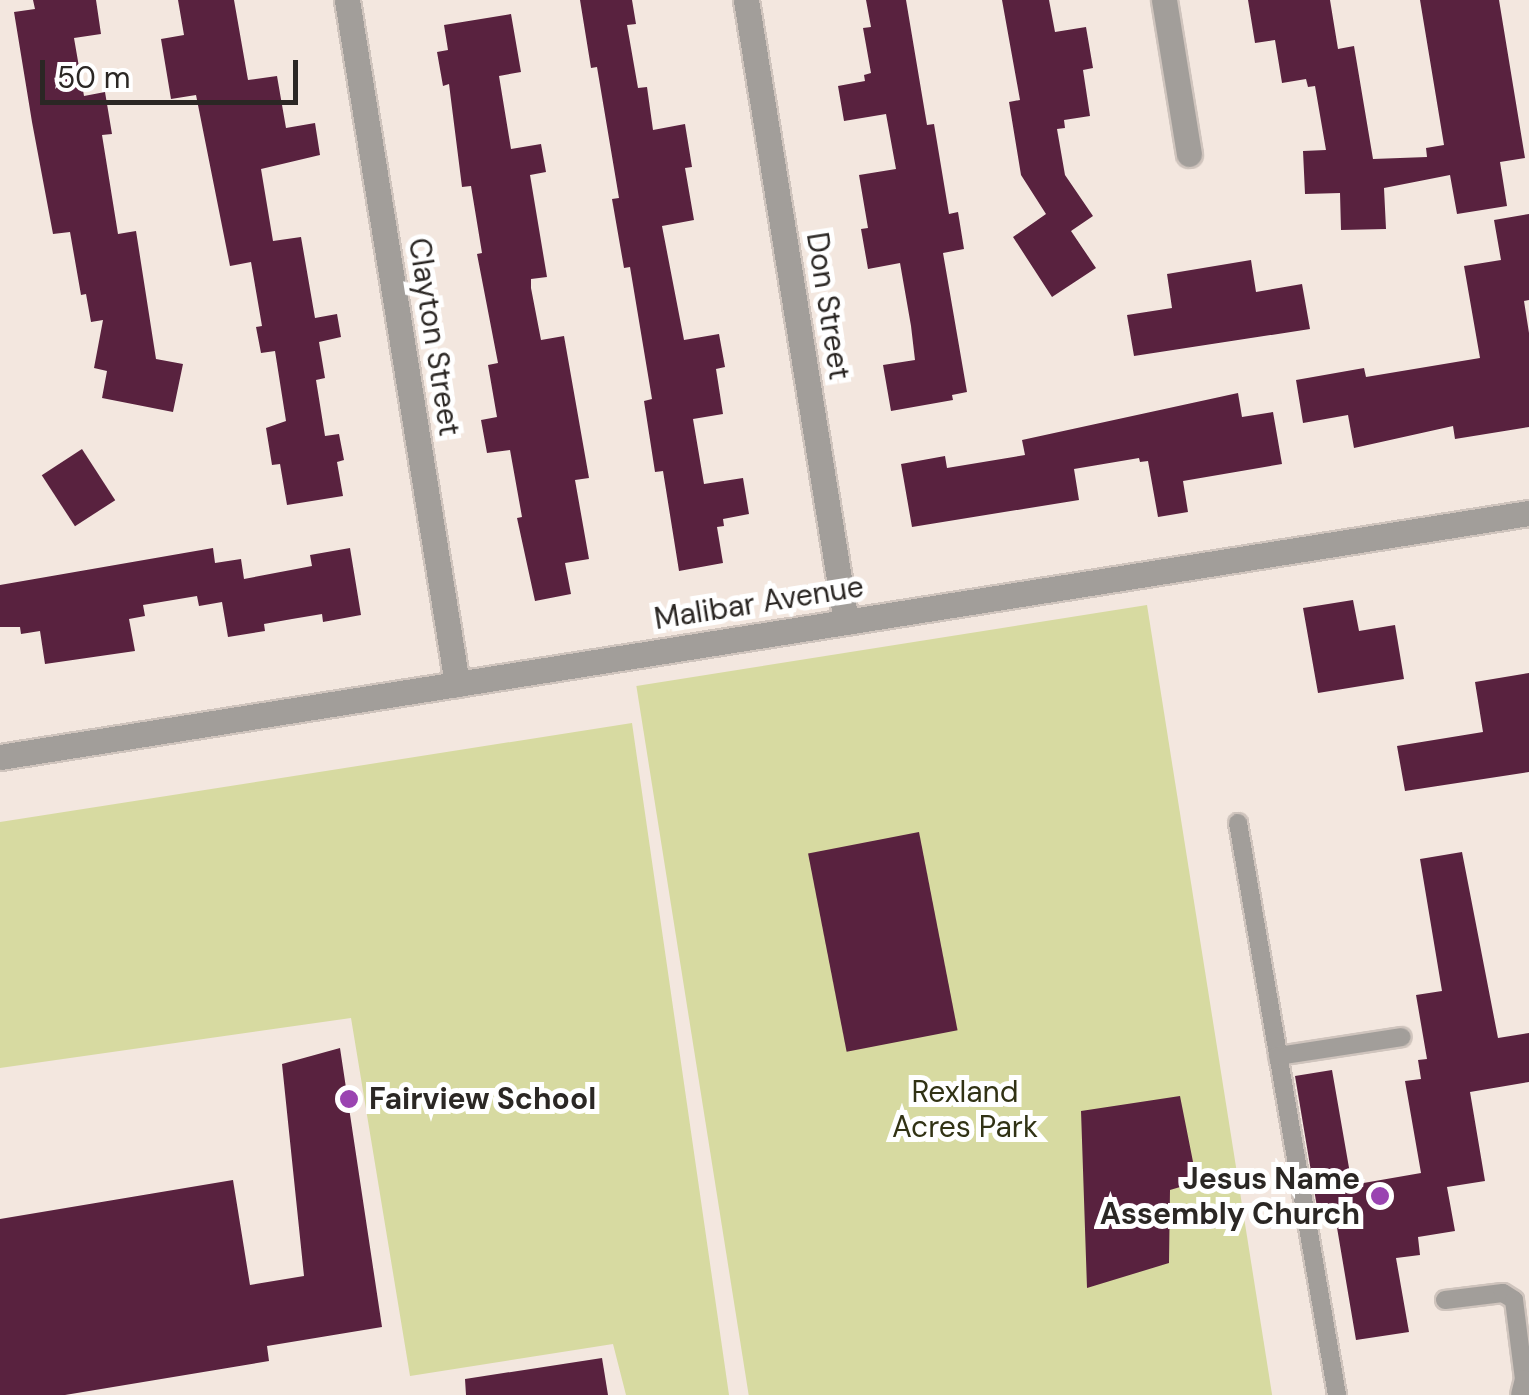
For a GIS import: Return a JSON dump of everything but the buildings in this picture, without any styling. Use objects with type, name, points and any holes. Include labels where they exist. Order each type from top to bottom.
[{"type":"street","name":"Clayton Street","points":[[347,0],[457,684]]},
{"type":"street","name":"Don Street","points":[[746,0],[846,622]]},
{"type":"street","points":[[1164,0],[1189,154]]},
{"type":"street","name":"Malibar Avenue","points":[[0,757],[1529,513]]},
{"type":"lane","points":[[1238,823],[1337,1395]]},
{"type":"lane","points":[[1278,1056],[1402,1037]]},
{"type":"lane","points":[[1445,1300],[1503,1293],[1514,1300],[1524,1379],[1520,1395]]},
{"type":"green space","name":"Rexland Acres Park","points":[[1147,605],[1272,1395],[749,1395],[636,686]]},
{"type":"green space","name":"Fairview School","points":[[632,723],[729,1395],[626,1395],[613,1344],[410,1376],[351,1018],[0,1068],[0,822]]},
{"type":"place","name":"Fairview School","points":[[349,1099]]},
{"type":"place","name":"Jesus Name Assembly Church","points":[[1380,1196]]}]
